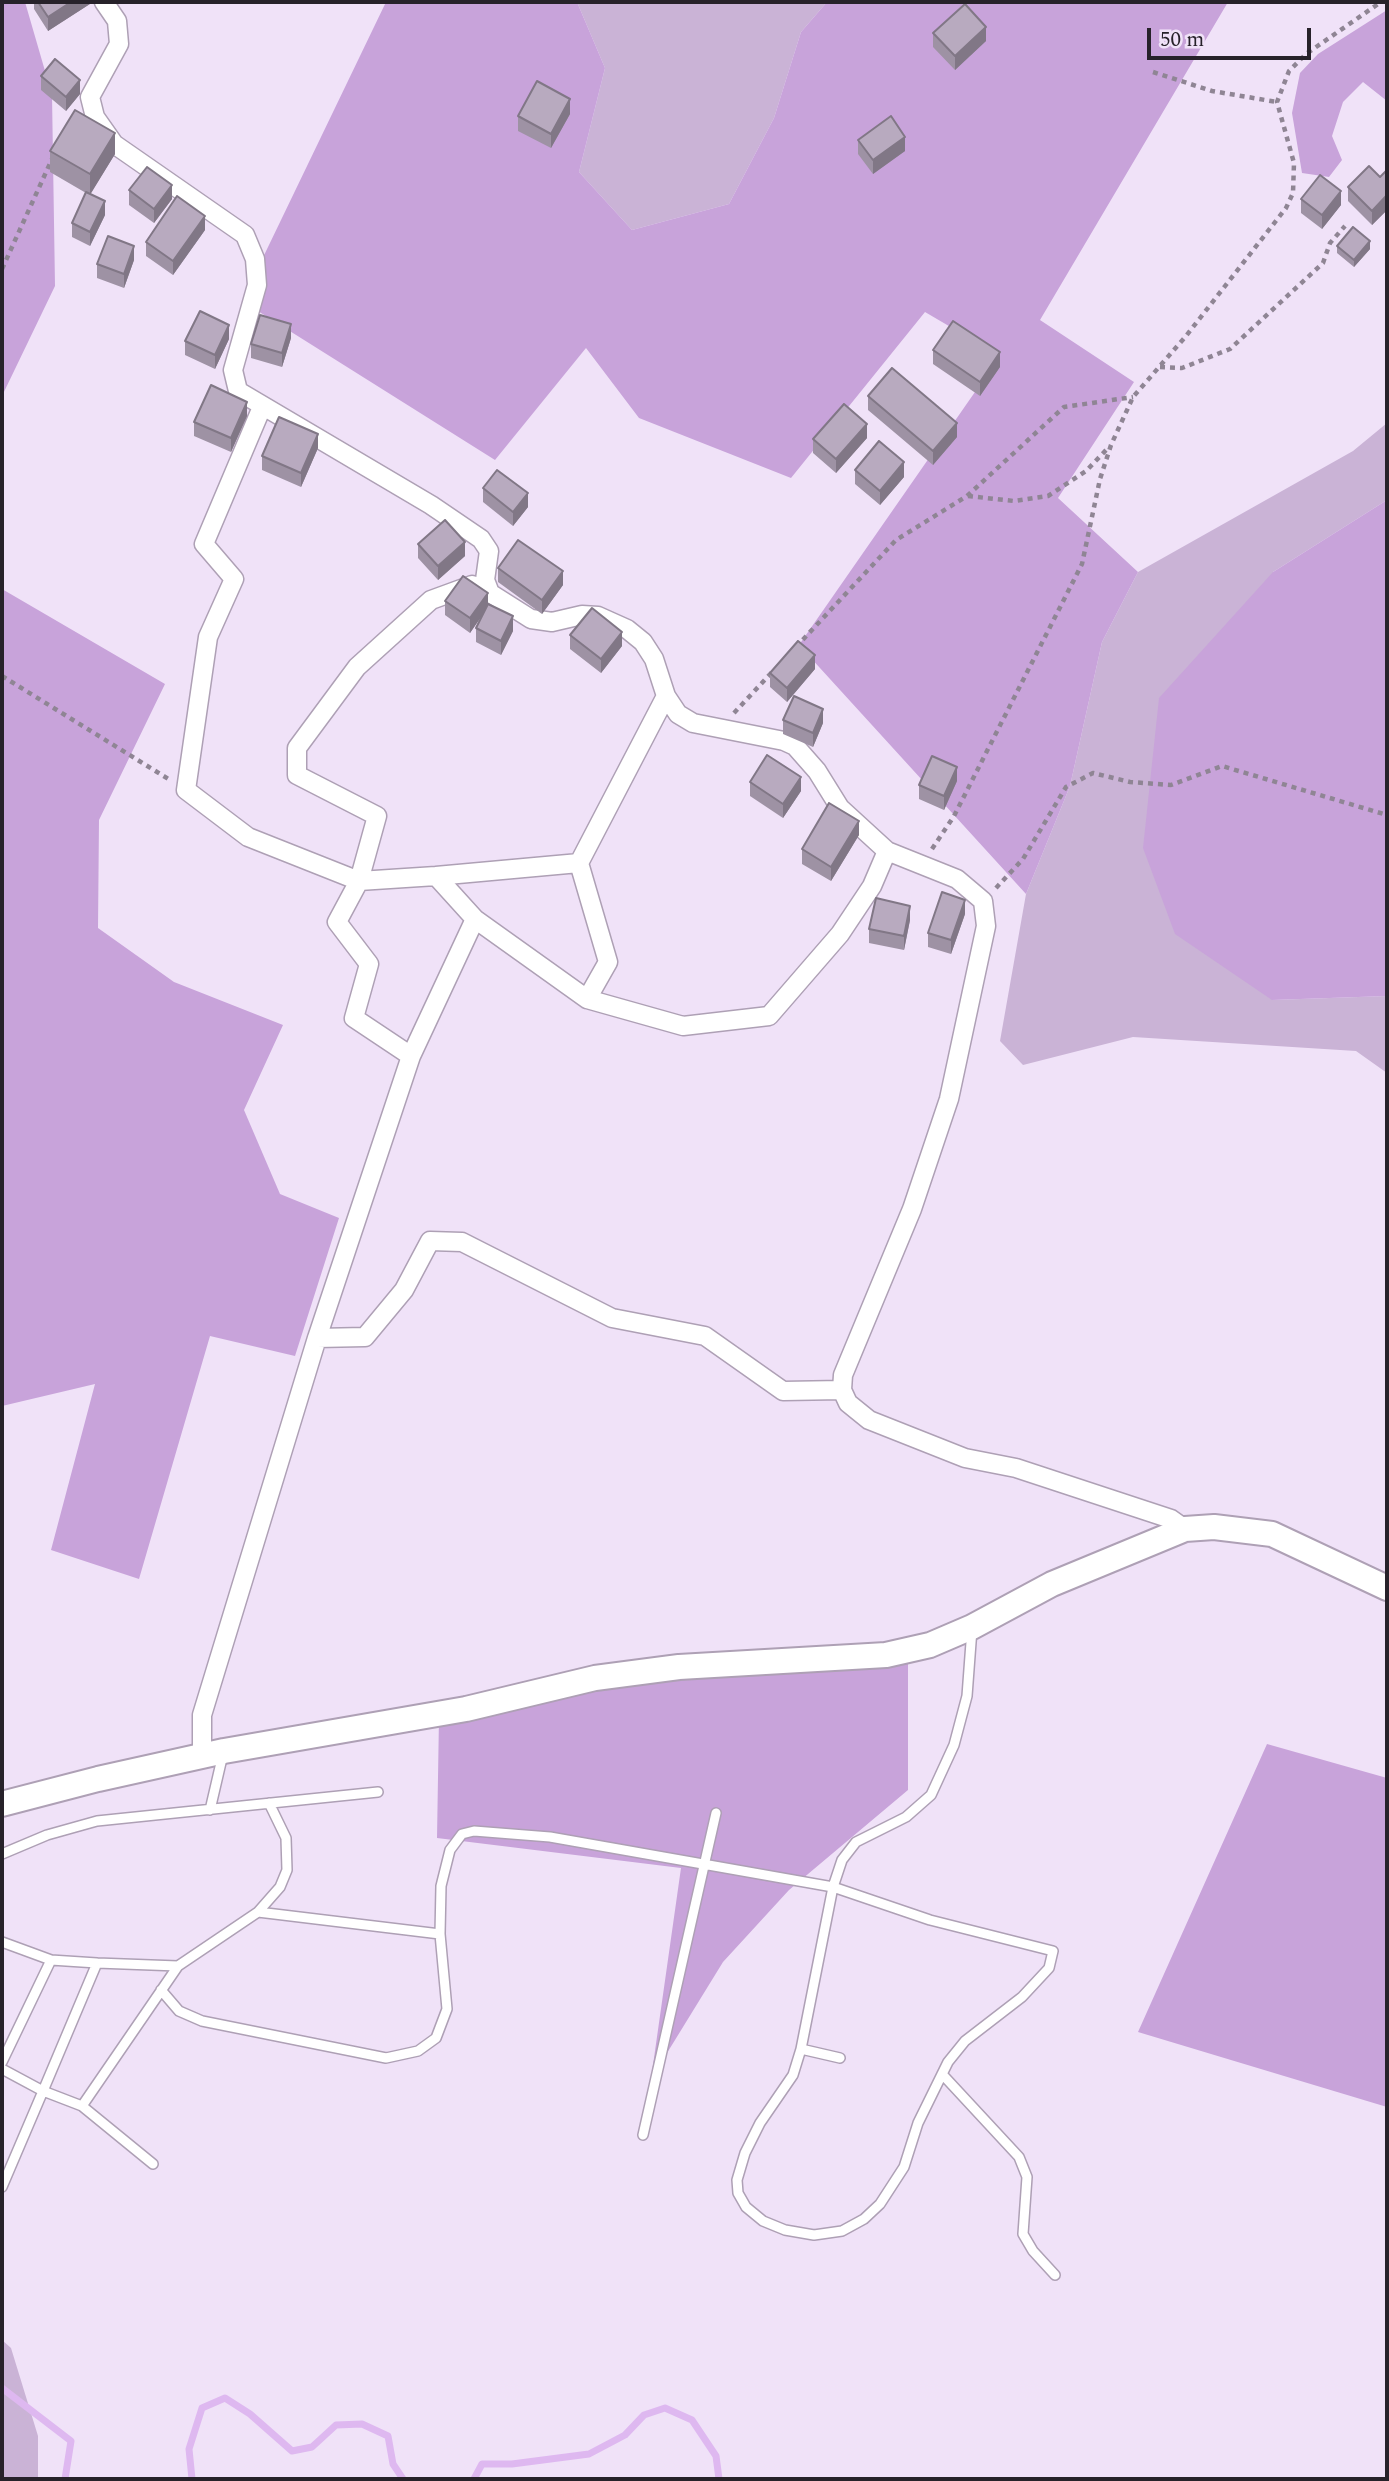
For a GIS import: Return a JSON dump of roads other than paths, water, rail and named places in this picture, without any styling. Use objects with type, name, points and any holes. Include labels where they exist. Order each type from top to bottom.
[{"type":"street","points":[[104,2],[117,21],[119,44],[90,97],[95,117],[114,144],[245,234],[255,259],[257,285],[233,370],[238,391],[432,505],[481,539],[489,551],[485,580],[490,593],[531,619],[552,622],[582,615],[598,616],[627,629],[643,642],[654,659],[666,696],[678,713],[693,723],[784,741],[795,746],[817,771],[841,808],[887,850],[957,879],[983,901],[986,926],[949,1099],[912,1209],[843,1375],[842,1390],[848,1403],[869,1420],[965,1458],[1016,1468],[1171,1519],[1185,1529]]},
{"type":"street","points":[[262,407],[204,544],[234,579],[208,637],[186,790],[248,837],[359,881],[579,863]]},
{"type":"street","points":[[411,1056],[354,1018],[369,964],[337,922],[359,881],[377,816],[297,775],[298,748],[357,667],[430,600],[485,580]]},
{"type":"street","points":[[587,999],[608,962],[579,863],[666,696]]},
{"type":"street","points":[[436,876],[475,919],[587,999],[683,1026],[769,1016],[841,934],[873,886],[887,850]]},
{"type":"street","points":[[213,1754],[202,1716],[317,1338],[411,1056],[475,919]]},
{"type":"street","points":[[317,1338],[365,1336],[404,1290],[430,1241],[462,1242],[612,1318],[705,1336],[783,1391],[842,1390]]},
{"type":"street","points":[[2,1804],[213,1754],[466,1709],[595,1678],[679,1667],[886,1655],[930,1644],[972,1627],[1052,1584],[1185,1529],[1214,1527],[1272,1534],[1387,1588]]},
{"type":"lane","points":[[161,1990],[179,2011],[202,2021],[386,2058],[418,2051],[436,2038],[447,2009],[440,1934],[441,1886],[450,1850],[462,1834],[474,1830],[550,1836],[833,1887],[930,1920],[1053,1951],[1049,1968],[1022,1997],[965,2041],[948,2062],[918,2123],[904,2167],[880,2204],[864,2218],[842,2231],[814,2235],[785,2230],[763,2221],[746,2207],[738,2193],[737,2180],[745,2153],[760,2123],[793,2075],[801,2049],[833,1887],[842,1860],[856,1842],[906,1816],[931,1795],[954,1745],[967,1696],[972,1627]]},
{"type":"lane","points":[[209,1810],[213,1754]]},
{"type":"lane","points":[[2,1854],[47,1835],[97,1821],[378,1792]]},
{"type":"lane","points":[[82,2106],[178,1966],[258,1912],[280,1887],[288,1870],[286,1838],[269,1803]]},
{"type":"lane","points":[[643,2135],[716,1813]]},
{"type":"lane","points":[[258,1912],[440,1934]]},
{"type":"lane","points":[[2,1942],[51,1960],[178,1966]]},
{"type":"lane","points":[[2,2063],[51,1960]]},
{"type":"lane","points":[[2,2187],[97,1963]]},
{"type":"lane","points":[[801,2049],[839,2058]]},
{"type":"lane","points":[[2,2069],[43,2091],[82,2106],[153,2164]]},
{"type":"lane","points":[[942,2074],[1019,2157],[1027,2177],[1023,2234],[1033,2251],[1055,2275]]},
{"type":"waterway","points":[[2,2388],[71,2441],[65,2479]]},
{"type":"waterway","points":[[192,2479],[189,2449],[202,2408],[225,2398],[250,2414],[292,2451],[312,2447],[336,2425],[362,2424],[388,2436],[393,2464],[403,2479]]},
{"type":"waterway","points":[[474,2479],[482,2464],[512,2464],[589,2454],[625,2435],[644,2415],[665,2408],[692,2420],[716,2456],[719,2479]]}]
